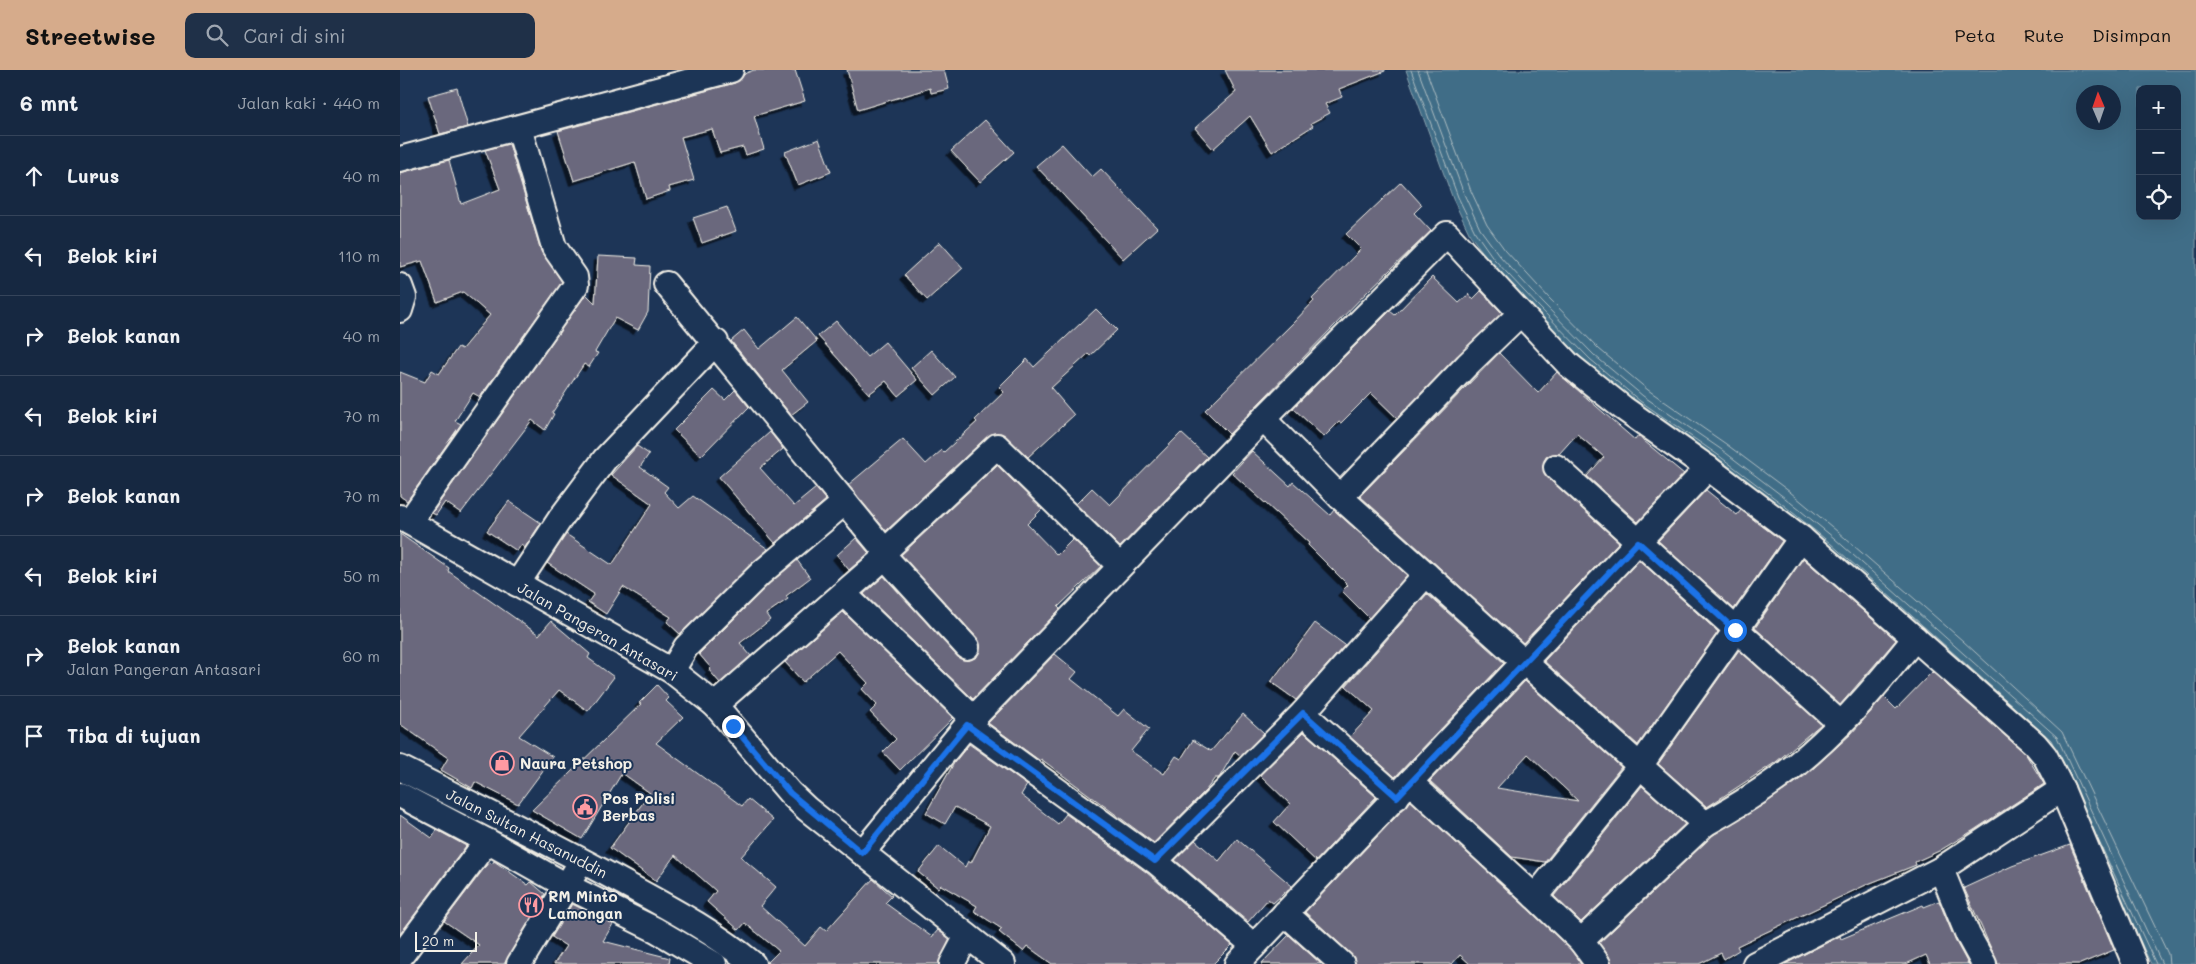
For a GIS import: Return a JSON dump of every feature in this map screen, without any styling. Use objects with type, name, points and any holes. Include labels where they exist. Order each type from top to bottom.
[{"type":"street","points":[[400,159],[731,70]]},
{"type":"street","points":[[404,520],[576,285],[575,277],[554,247],[519,128]]},
{"type":"street","points":[[862,853],[970,722],[1263,419],[1447,234],[1569,365],[1801,538],[2035,744],[2045,756],[2062,789],[2135,964]]},
{"type":"street","points":[[666,284],[716,342],[885,554],[967,647]]},
{"type":"street","points":[[400,286],[404,297],[400,310]]},
{"type":"street","points":[[1340,497],[1467,365],[1520,314]]},
{"type":"street","points":[[517,584],[560,519],[605,459],[716,342]]},
{"type":"street","points":[[1263,419],[1340,497],[1705,824]]},
{"type":"street","points":[[715,705],[844,594],[998,446],[1120,566]]},
{"type":"street","points":[[1556,467],[1840,724]]},
{"type":"street","points":[[1237,964],[1525,663],[1708,468]]},
{"type":"street","points":[[672,671],[686,648],[761,573],[845,502]]},
{"type":"street","name":"Jalan Pangeran Antasari","points":[[404,520],[672,671],[715,705],[790,793],[862,853],[1003,964]]},
{"type":"street","points":[[1535,897],[1640,766],[1801,538]]},
{"type":"street","points":[[1155,861],[1303,713],[1426,574]]},
{"type":"street","points":[[844,594],[970,722],[1155,861],[1254,946]]},
{"type":"street","points":[[1581,941],[1705,824],[1751,796],[1808,755],[1840,724],[1916,638]]},
{"type":"street","points":[[1303,713],[1404,790],[1535,897],[1581,941],[1598,964]]},
{"type":"street","name":"Jalan Sultan Hasanuddin","points":[[400,768],[582,860],[726,941],[753,964]]},
{"type":"street","points":[[1755,964],[1941,869],[2062,789]]},
{"type":"street","name":"Jalan Sultan Hasanuddin","points":[[400,795],[487,840],[567,886],[656,930],[714,964]]},
{"type":"street","points":[[400,957],[487,840]]},
{"type":"street","points":[[519,964],[582,860]]},
{"type":"street","points":[[1941,869],[1968,934],[1984,964]]},
{"type":"street","points":[[1285,913],[1342,964]]},
{"type":"street","points":[[952,964],[967,936]]},
{"type":"water","points":[[1406,70],[2196,70],[2196,964],[2151,964],[2048,744],[1587,363],[1490,262],[1470,235],[1453,199]]},
{"type":"building","points":[[754,70],[795,70],[805,101],[754,116],[764,149],[746,155],[743,147],[720,153],[712,129],[681,137],[694,180],[669,187],[670,191],[646,199],[635,162],[574,181],[558,131],[735,83],[746,73]]},
{"type":"building","points":[[847,70],[944,70],[949,89],[931,93],[930,88],[858,110]]},
{"type":"building","points":[[1225,70],[1385,71],[1339,89],[1342,97],[1325,104],[1330,113],[1311,123],[1313,126],[1272,152],[1250,116],[1213,149],[1195,128],[1236,92]]},
{"type":"building","points":[[457,88],[468,127],[440,134],[428,96]]},
{"type":"building","points":[[985,120],[1014,152],[980,182],[951,151]]},
{"type":"building","points":[[819,139],[831,172],[798,185],[785,152]]},
{"type":"building","points":[[509,144],[541,251],[562,282],[480,397],[473,393],[455,421],[461,424],[407,501],[400,496],[400,372],[425,382],[432,370],[439,374],[458,347],[462,349],[490,315],[463,292],[437,302],[422,261],[400,267],[400,173],[449,160],[461,204],[500,189],[485,150]]},
{"type":"building","points":[[1062,144],[1092,177],[1101,169],[1157,228],[1123,259],[1036,166]]},
{"type":"building","points":[[1401,182],[1422,205],[1414,213],[1431,231],[1369,290],[1229,434],[1205,410],[1294,322],[1314,301],[1312,299],[1361,249],[1346,234]]},
{"type":"building","points":[[727,207],[736,231],[702,243],[693,218]]},
{"type":"building","points":[[940,242],[963,268],[927,300],[904,275]]},
{"type":"building","points":[[598,256],[637,258],[636,265],[650,266],[648,312],[638,330],[615,318],[595,352],[598,353],[589,367],[584,364],[552,413],[554,414],[545,430],[532,420],[461,513],[445,502],[436,515],[432,513],[586,294],[595,303]]},
{"type":"building","points":[[1432,277],[1459,303],[1469,294],[1473,299],[1481,291],[1502,313],[1397,418],[1371,393],[1324,437],[1293,408],[1390,311],[1395,315]]},
{"type":"building","points":[[1096,309],[1117,330],[1090,356],[1088,354],[1051,388],[1074,415],[1028,457],[1001,433],[988,436],[886,531],[848,485],[903,439],[926,464],[942,450],[944,452],[977,422],[975,420],[1004,392],[999,387],[1027,359],[1034,367]]},
{"type":"building","points":[[797,317],[817,341],[782,370],[808,402],[791,415],[731,341],[744,330],[759,349]]},
{"type":"building","points":[[836,321],[867,357],[885,342],[917,380],[898,396],[886,381],[869,394],[818,336]]},
{"type":"building","points":[[931,350],[955,377],[935,395],[911,368]]},
{"type":"building","points":[[1499,353],[1538,393],[1557,372],[1635,440],[1638,436],[1684,474],[1638,522],[1587,476],[1604,457],[1577,434],[1559,454],[1552,454],[1546,457],[1543,465],[1547,477],[1619,542],[1523,643],[1360,496]]},
{"type":"building","points":[[714,390],[725,400],[735,390],[749,407],[701,456],[674,430]]},
{"type":"building","points":[[770,432],[783,449],[760,468],[794,506],[816,488],[826,500],[775,543],[719,477]]},
{"type":"building","points":[[1181,433],[1207,457],[1120,547],[1076,504],[1092,488],[1110,505]]},
{"type":"building","points":[[637,446],[649,454],[640,467],[668,487],[664,492],[679,508],[693,496],[768,549],[680,634],[667,622],[671,617],[623,587],[606,614],[588,602],[594,594],[547,563],[566,534],[612,565],[652,504],[611,475]]},
{"type":"building","points":[[1252,451],[1290,486],[1293,482],[1330,515],[1334,510],[1407,575],[1369,618],[1342,591],[1348,585],[1308,545],[1309,543],[1232,473]]},
{"type":"building","points":[[997,465],[1042,509],[1027,524],[1057,555],[1073,539],[1101,566],[1058,607],[1060,609],[973,699],[864,594],[884,576],[957,656],[969,660],[977,657],[980,645],[977,638],[901,555]]},
{"type":"building","points":[[1706,490],[1737,515],[1741,510],[1782,541],[1734,609],[1658,541]]},
{"type":"building","points":[[509,501],[541,523],[525,548],[521,545],[517,551],[487,531]]},
{"type":"building","points":[[400,534],[449,568],[448,571],[539,635],[551,621],[590,654],[588,658],[614,677],[588,711],[559,690],[519,736],[553,757],[518,804],[475,782],[472,788],[441,770],[448,758],[400,724]]},
{"type":"building","points":[[856,538],[869,553],[849,570],[837,555]]},
{"type":"building","points":[[1803,558],[1896,640],[1840,705],[1755,628]]},
{"type":"building","points":[[797,560],[810,578],[786,596],[788,599],[766,614],[770,620],[740,643],[751,656],[720,683],[709,670],[711,668],[699,654],[770,583]]},
{"type":"building","points":[[1639,560],[1718,632],[1638,745],[1544,661]]},
{"type":"building","points":[[1427,594],[1504,663],[1395,777],[1350,737],[1374,711],[1346,686]]},
{"type":"building","points":[[843,612],[953,718],[900,770],[883,752],[896,739],[870,712],[877,705],[862,689],[868,683],[838,651],[803,682],[785,662]]},
{"type":"building","points":[[1315,623],[1345,645],[1296,700],[1271,682]]},
{"type":"building","points":[[1739,650],[1821,724],[1776,762],[1707,807],[1658,764]]},
{"type":"building","points":[[1055,654],[1077,672],[1071,679],[1118,716],[1124,709],[1149,729],[1131,751],[1164,774],[1176,756],[1181,759],[1193,740],[1211,751],[1243,714],[1264,733],[1241,756],[1235,751],[1219,778],[1215,778],[1206,790],[1154,843],[1041,759],[1040,761],[988,723]]},
{"type":"building","points":[[1932,672],[2025,753],[2044,784],[1974,830],[1939,851],[1915,862],[1916,865],[1868,884],[1737,946],[1739,950],[1724,959],[1721,953],[1699,964],[1612,964],[1609,956],[1599,943],[1713,835],[1766,803],[1806,775],[1851,734],[1884,697],[1896,709]]},
{"type":"building","points":[[1525,681],[1621,767],[1545,862],[1512,857],[1430,781]],"holes":[[[1528,754],[1578,801],[1497,788]]]},
{"type":"building","points":[[657,685],[669,698],[666,701],[683,717],[656,743],[742,806],[748,799],[773,820],[741,857],[776,887],[760,906],[805,946],[821,927],[826,931],[873,879],[892,896],[885,903],[932,937],[938,930],[950,939],[938,964],[766,964],[779,951],[745,923],[739,930],[707,902],[716,891],[675,855],[656,881],[610,848],[650,793],[622,773],[582,839],[532,810],[641,704],[639,703]]},
{"type":"building","points":[[1304,732],[1376,797],[1316,861],[1274,822],[1290,804],[1260,775]]},
{"type":"building","points":[[969,744],[1027,785],[1021,795],[1058,824],[1066,814],[1146,872],[1232,945],[1213,964],[1052,964],[1027,946],[1023,951],[999,932],[1002,929],[974,911],[977,906],[941,885],[938,888],[918,872],[939,846],[965,867],[968,861],[971,863],[990,826],[955,807],[945,824],[926,813],[954,763]]},
{"type":"building","points":[[1642,786],[1685,824],[1581,922],[1554,896]]},
{"type":"building","points":[[1411,801],[1571,950],[1581,964],[1470,964],[1460,955],[1452,964],[1355,964],[1351,954],[1305,912]]},
{"type":"building","points":[[400,815],[432,838],[437,830],[466,846],[400,934]]},
{"type":"building","points":[[1237,839],[1292,886],[1273,903],[1268,899],[1248,922],[1175,860],[1195,840],[1219,861]]},
{"type":"building","points":[[2070,845],[2114,950],[2080,964],[1998,964],[1964,888],[2012,866]]},
{"type":"building","points":[[494,861],[528,885],[531,882],[545,894],[504,964],[462,964],[479,945],[444,921],[489,862],[492,864]]},
{"type":"building","points":[[1939,901],[1955,940],[1968,964],[1930,964],[1926,955],[1906,964],[1785,964],[1840,936],[1841,939],[1923,905],[1924,907]]},
{"type":"building","points":[[572,904],[613,924],[603,941],[670,958],[669,964],[554,964],[566,946],[552,937]]},
{"type":"building","points":[[1289,935],[1321,964],[1261,964]]},
{"type":"place","name":"Naura Petshop","points":[[502,763]]},
{"type":"place","name":"Pos Polisi Berbas","points":[[585,807]]},
{"type":"place","name":"RM Minto Lamongan","points":[[531,905]]},
{"type":"route","points":[[733,726],[790,793],[807,810],[862,853],[967,725],[1155,861],[1303,713],[1397,797],[1638,542],[1735,630]]}]
